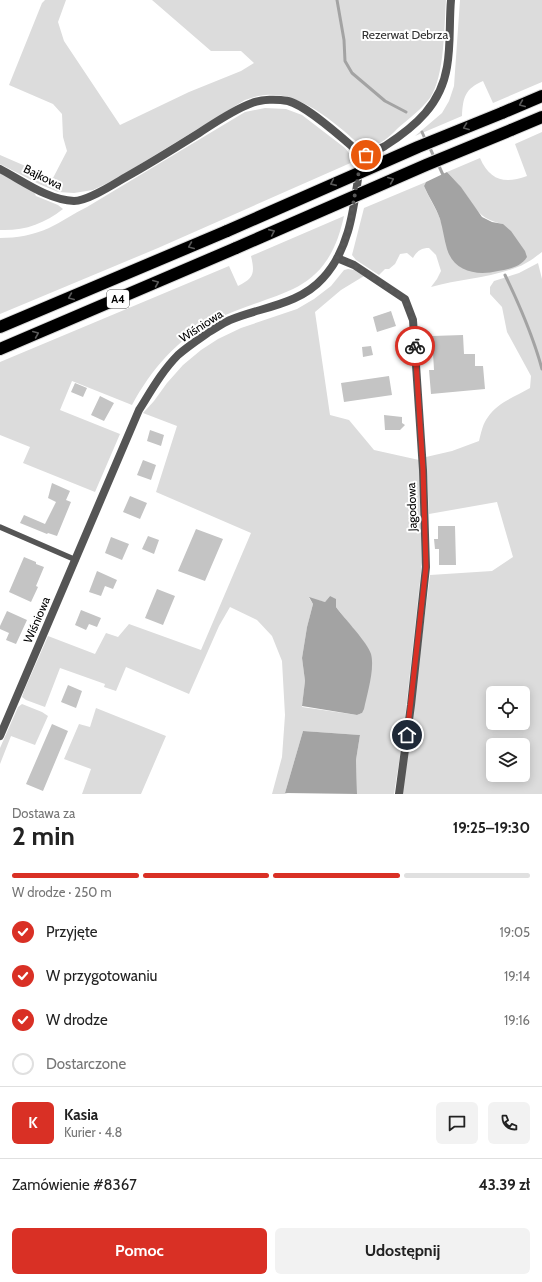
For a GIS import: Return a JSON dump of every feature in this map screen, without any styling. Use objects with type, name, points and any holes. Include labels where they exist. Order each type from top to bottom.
[{"type":"highway","name":"A4","points":[[0,327],[227,231],[457,130],[542,96]]},
{"type":"highway","name":"A4","points":[[0,349],[426,165],[542,118]]},
{"type":"street","points":[[363,156],[386,145],[420,119],[432,107],[438,97],[443,85],[447,67],[451,0]]},
{"type":"street","name":"Bajkowa","points":[[0,168],[45,193],[64,200],[77,201],[99,193],[158,159],[228,114],[252,102],[269,100],[288,101],[300,106],[339,135],[363,156]]},
{"type":"street","name":"Wiśniowa","points":[[0,736],[139,410],[158,378],[178,356],[200,338],[229,320],[286,302],[305,292],[324,278],[337,258],[348,234],[360,165],[363,156]]},
{"type":"street","name":"Jagodowa","points":[[337,258],[354,265],[405,299],[413,320],[423,470],[426,567],[411,705],[399,794]]},
{"type":"lane","points":[[0,527],[76,560]]},
{"type":"green space","name":"Rezerwat Debrza","points":[[45,0],[66,0],[58,22],[64,41],[120,125],[189,92],[241,71],[254,63],[241,51],[211,51],[152,0],[446,0],[443,50],[439,77],[430,98],[419,110],[387,138],[375,145],[366,146],[360,144],[318,111],[298,101],[288,97],[266,95],[245,100],[116,179],[93,190],[74,193],[58,192],[0,164],[0,155],[53,178],[67,151],[63,137],[62,114],[53,104],[9,85],[42,3]]},
{"type":"green space","points":[[460,0],[542,0],[542,82],[493,103],[483,81],[472,87],[466,94],[462,116],[415,136],[442,113],[449,101],[454,86]]},
{"type":"green space","points":[[265,108],[286,109],[302,115],[345,148],[355,161],[158,248],[0,314],[0,238],[25,236],[49,228],[87,207],[245,112]]},
{"type":"green space","points":[[542,132],[542,252],[529,261],[519,267],[495,274],[431,287],[441,271],[436,255],[429,248],[420,250],[413,258],[407,253],[400,254],[395,264],[389,269],[385,269],[379,275],[356,260],[352,255],[364,208],[426,182],[424,186],[441,222],[503,224],[488,219],[478,212],[447,172],[480,158],[488,172],[499,179],[512,180],[527,176],[515,144]]},
{"type":"green space","points":[[0,171],[34,192],[36,196],[58,205],[63,209],[49,219],[33,226],[0,230]]},
{"type":"green space","points":[[344,216],[336,243],[325,263],[311,278],[295,288],[277,296],[213,321],[187,337],[156,368],[139,392],[132,405],[72,381],[60,410],[120,434],[95,492],[23,463],[30,447],[0,435],[0,362],[229,266],[238,286],[247,280],[252,274],[253,267],[251,256]]},
{"type":"green space","points":[[538,263],[542,279],[542,794],[402,794],[430,575],[492,571],[513,557],[497,502],[429,514],[426,457],[452,451],[479,441],[486,419],[492,412],[507,400],[530,388],[531,376],[507,332],[502,307],[490,294],[490,287],[494,281],[519,273]]},
{"type":"green space","points":[[344,270],[354,270],[364,276],[341,290],[315,312],[330,415],[349,420],[374,450],[419,460],[422,563],[403,737],[394,794],[357,794],[356,760],[360,735],[303,731],[285,793],[288,794],[272,794],[282,757],[285,715],[282,661],[272,636],[257,620],[230,607],[219,626],[189,694],[126,667],[116,691],[104,687],[105,684],[60,668],[45,707],[26,700],[22,697],[24,691],[48,636],[95,654],[106,633],[118,637],[129,624],[201,650],[251,533],[156,492],[177,426],[143,413],[183,365],[201,350],[218,339],[241,328],[297,309],[314,299],[331,286]],"holes":[[[330,596],[336,607],[359,636],[362,713],[357,715],[302,707],[305,681],[302,658],[307,627],[313,604],[309,598],[325,602]]]},
{"type":"green space","points":[[22,704],[48,716],[35,745],[11,736],[0,764],[0,748],[18,707]]},
{"type":"green space","points":[[96,708],[166,736],[141,794],[82,794],[91,769],[64,759],[79,724],[90,727]]},
{"type":"shaded area","points":[[447,172],[461,187],[482,217],[492,222],[503,224],[511,231],[525,251],[527,257],[521,263],[514,267],[482,273],[467,270],[461,267],[450,257],[441,223],[424,186],[426,182]]},
{"type":"shaded area","points":[[330,596],[336,599],[336,607],[361,637],[371,654],[372,667],[369,689],[364,709],[362,713],[357,715],[302,706],[305,681],[302,658],[307,627],[313,604],[309,597],[325,602]]},
{"type":"shaded area","points":[[303,731],[360,735],[356,760],[357,794],[285,793]]},
{"type":"building","points":[[391,311],[396,326],[377,332],[373,317]]},
{"type":"building","points":[[463,335],[464,354],[475,354],[475,366],[483,366],[485,389],[431,394],[429,370],[434,370],[432,336]]},
{"type":"building","points":[[371,346],[373,355],[363,357],[362,347]]},
{"type":"building","points":[[389,376],[392,395],[344,402],[341,383]]},
{"type":"building","points":[[75,383],[87,388],[83,397],[71,392]]},
{"type":"building","points":[[100,396],[114,403],[104,421],[91,415]]},
{"type":"building","points":[[384,415],[402,417],[402,423],[405,425],[400,430],[385,430]]},
{"type":"building","points":[[150,430],[164,435],[161,446],[147,441]]},
{"type":"building","points":[[143,460],[156,465],[151,480],[137,475]]},
{"type":"building","points":[[52,483],[70,491],[66,500],[71,502],[57,536],[47,534],[20,523],[24,515],[45,524],[56,502],[48,498]]},
{"type":"building","points":[[130,496],[147,503],[140,519],[123,512]]},
{"type":"building","points":[[438,526],[455,526],[456,565],[439,565],[439,549],[435,549],[434,539],[438,539]]},
{"type":"building","points":[[196,529],[223,539],[205,581],[178,571]]},
{"type":"building","points":[[148,536],[159,540],[154,554],[142,549]]},
{"type":"building","points":[[111,537],[129,544],[122,560],[105,553]]},
{"type":"building","points":[[24,557],[44,567],[36,586],[38,587],[31,602],[9,592]]},
{"type":"building","points":[[97,571],[117,580],[113,589],[105,586],[101,596],[89,592]]},
{"type":"building","points":[[157,589],[175,596],[163,625],[145,618]]},
{"type":"building","points":[[81,610],[101,618],[97,627],[89,624],[86,630],[75,625]]},
{"type":"building","points":[[7,611],[27,620],[16,644],[6,640],[9,633],[0,629]]},
{"type":"building","points":[[68,685],[82,691],[76,708],[61,702]]},
{"type":"building","points":[[52,724],[68,731],[43,791],[26,784]]},
{"type":"waterway","points":[[337,0],[344,40],[345,61],[352,73],[385,101],[406,112]]},
{"type":"waterway","points":[[422,132],[426,141]]},
{"type":"waterway","points":[[429,146],[435,159]]},
{"type":"waterway","points":[[438,164],[444,177]]},
{"type":"waterway","points":[[505,275],[526,321],[542,369]]},
{"type":"way so far","points":[[366,155],[363,156],[360,165],[348,234],[337,258],[354,265],[405,299],[413,320],[415,346]]},
{"type":"route","points":[[407,735],[426,567],[423,470],[415,346]]}]
